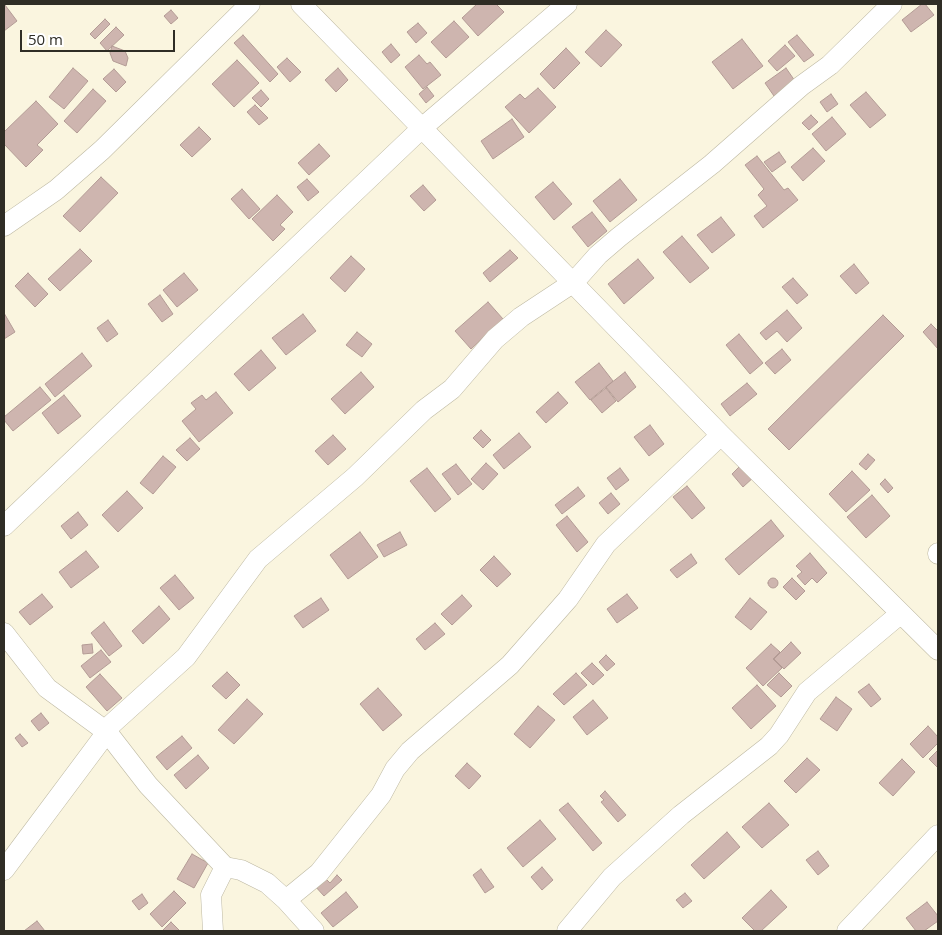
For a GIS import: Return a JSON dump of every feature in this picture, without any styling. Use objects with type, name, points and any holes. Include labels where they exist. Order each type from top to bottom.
[{"type":"street","points":[[4,226],[56,190],[102,150],[250,4]]},
{"type":"street","points":[[301,4],[574,282],[721,435],[938,650]]},
{"type":"street","points":[[4,526],[423,128],[567,4]]},
{"type":"street","points":[[4,870],[106,731],[186,657],[258,559],[348,483],[424,410],[452,389],[495,339],[521,317],[574,282],[598,255],[619,237],[712,164],[801,86],[830,65],[892,4]]},
{"type":"street","points":[[286,900],[319,873],[381,795],[395,769],[410,751],[510,665],[568,599],[606,544],[721,435]]},
{"type":"street","points":[[567,931],[612,877],[681,815],[770,746],[807,692],[900,614]]},
{"type":"street","points":[[4,633],[47,688],[106,731],[148,785],[225,867],[241,870],[267,883],[286,900],[314,931]]},
{"type":"street","points":[[847,931],[938,835]]},
{"type":"street","points":[[213,931],[210,895],[225,867]]},
{"type":"building","points":[[477,4],[496,4],[504,12],[478,36],[462,18]]},
{"type":"building","points":[[922,4],[925,4],[934,15],[911,32],[902,20]]},
{"type":"building","points":[[4,6],[17,21],[4,31]]},
{"type":"building","points":[[171,10],[178,18],[171,24],[164,16]]},
{"type":"building","points":[[105,19],[110,24],[95,39],[90,34]]},
{"type":"building","points":[[454,21],[469,37],[446,58],[431,42]]},
{"type":"building","points":[[418,23],[427,33],[416,43],[407,32]]},
{"type":"building","points":[[116,27],[124,35],[107,51],[100,43]]},
{"type":"building","points":[[606,30],[622,45],[601,67],[585,52]]},
{"type":"building","points":[[243,35],[278,74],[270,82],[234,43]]},
{"type":"building","points":[[797,35],[814,55],[804,62],[788,42]]},
{"type":"building","points":[[742,39],[763,66],[733,89],[712,62]]},
{"type":"building","points":[[391,44],[400,55],[391,63],[382,52]]},
{"type":"building","points":[[785,45],[795,56],[777,71],[768,61]]},
{"type":"building","points":[[112,46],[125,51],[128,58],[126,66],[113,61],[110,53]]},
{"type":"building","points":[[566,48],[580,63],[554,89],[540,74]]},
{"type":"building","points":[[419,55],[427,64],[430,62],[441,75],[423,89],[405,67]]},
{"type":"building","points":[[287,58],[301,72],[290,82],[277,67]]},
{"type":"building","points":[[237,60],[259,83],[234,107],[212,84]]},
{"type":"building","points":[[73,68],[88,81],[64,109],[49,97]]},
{"type":"building","points":[[338,68],[348,80],[336,92],[325,80]]},
{"type":"building","points":[[786,68],[795,81],[774,96],[765,83]]},
{"type":"building","points":[[114,69],[126,82],[116,92],[103,79]]},
{"type":"building","points":[[427,87],[434,96],[426,103],[419,94]]},
{"type":"building","points":[[538,88],[556,107],[529,133],[505,107],[520,94],[525,99]]},
{"type":"building","points":[[93,89],[106,101],[77,133],[64,121]]},
{"type":"building","points":[[261,90],[269,99],[261,107],[252,98]]},
{"type":"building","points":[[866,92],[886,115],[870,128],[850,105]]},
{"type":"building","points":[[831,94],[838,104],[827,112],[820,102]]},
{"type":"building","points":[[36,101],[58,124],[37,145],[43,150],[26,167],[4,144],[4,132]]},
{"type":"building","points":[[255,105],[268,118],[259,125],[247,112]]},
{"type":"building","points":[[811,115],[818,122],[809,130],[802,123]]},
{"type":"building","points":[[832,117],[846,134],[826,151],[812,134]]},
{"type":"building","points":[[512,119],[524,137],[493,159],[481,141]]},
{"type":"building","points":[[199,127],[211,139],[192,157],[180,145]]},
{"type":"building","points":[[319,144],[330,156],[309,175],[298,163]]},
{"type":"building","points":[[813,148],[825,161],[803,181],[791,167]]},
{"type":"building","points":[[779,152],[786,162],[772,172],[764,162]]},
{"type":"building","points":[[757,156],[784,190],[788,188],[798,200],[763,228],[754,216],[767,206],[758,195],[764,189],[745,165]]},
{"type":"building","points":[[101,177],[118,193],[80,232],[63,216]]},
{"type":"building","points":[[307,179],[319,192],[308,201],[297,187]]},
{"type":"building","points":[[620,179],[637,200],[610,222],[593,201]]},
{"type":"building","points":[[553,182],[572,204],[554,220],[535,197]]},
{"type":"building","points":[[423,185],[436,200],[424,211],[410,196]]},
{"type":"building","points":[[242,189],[260,209],[249,219],[231,199]]},
{"type":"building","points":[[277,195],[293,212],[280,225],[285,229],[273,241],[252,219]]},
{"type":"building","points":[[592,212],[607,231],[588,247],[572,227]]},
{"type":"building","points":[[721,217],[735,235],[712,253],[697,235]]},
{"type":"building","points":[[682,236],[709,268],[690,283],[663,252]]},
{"type":"building","points":[[80,249],[92,261],[60,291],[48,279]]},
{"type":"building","points":[[510,250],[518,258],[490,282],[483,273]]},
{"type":"building","points":[[351,256],[365,269],[345,292],[330,278]]},
{"type":"building","points":[[638,259],[654,278],[624,304],[608,284]]},
{"type":"building","points":[[854,264],[869,283],[856,294],[840,276]]},
{"type":"building","points":[[28,273],[48,294],[35,307],[15,286]]},
{"type":"building","points":[[184,273],[198,290],[177,307],[163,290]]},
{"type":"building","points":[[793,278],[808,295],[797,304],[782,287]]},
{"type":"building","points":[[160,295],[173,314],[162,322],[148,304]]},
{"type":"building","points":[[488,302],[503,319],[471,349],[455,331]]},
{"type":"building","points":[[787,310],[802,328],[787,342],[777,331],[766,340],[760,333]]},
{"type":"building","points":[[4,313],[15,332],[4,339]]},
{"type":"building","points":[[303,314],[316,331],[286,355],[272,338]]},
{"type":"building","points":[[883,315],[904,336],[789,450],[768,429]]},
{"type":"building","points":[[108,320],[118,334],[107,342],[97,328]]},
{"type":"building","points":[[931,324],[938,331],[938,349],[923,332]]},
{"type":"building","points":[[357,332],[372,344],[362,357],[346,345]]},
{"type":"building","points":[[739,334],[763,363],[750,374],[726,345]]},
{"type":"building","points":[[782,349],[791,360],[775,374],[765,363]]},
{"type":"building","points":[[261,350],[276,368],[249,391],[234,374]]},
{"type":"building","points":[[82,353],[92,366],[55,397],[45,384]]},
{"type":"building","points":[[599,363],[613,381],[590,400],[575,382]]},
{"type":"building","points":[[361,372],[374,387],[345,414],[331,399]]},
{"type":"building","points":[[625,372],[636,387],[618,402],[606,387]]},
{"type":"building","points":[[747,383],[757,394],[730,416],[721,404]]},
{"type":"building","points":[[40,387],[51,400],[13,431],[4,420],[4,417]]},
{"type":"building","points":[[606,388],[616,401],[602,413],[591,400]]},
{"type":"building","points":[[216,392],[233,413],[199,442],[182,421],[196,409],[191,403],[202,395],[206,400]]},
{"type":"building","points":[[558,392],[568,403],[546,423],[536,412]]},
{"type":"building","points":[[64,395],[81,416],[58,434],[42,413]]},
{"type":"building","points":[[650,425],[664,444],[649,456],[634,437]]},
{"type":"building","points":[[481,430],[491,440],[483,448],[473,438]]},
{"type":"building","points":[[519,433],[531,447],[504,469],[493,455]]},
{"type":"building","points":[[333,435],[346,449],[328,465],[315,451]]},
{"type":"building","points":[[190,438],[200,449],[187,461],[176,450]]},
{"type":"building","points":[[868,454],[875,460],[866,470],[859,464]]},
{"type":"building","points":[[163,456],[176,467],[153,494],[140,483]]},
{"type":"building","points":[[486,463],[498,474],[483,490],[471,479]]},
{"type":"building","points":[[743,463],[755,476],[743,487],[732,474]]},
{"type":"building","points":[[456,464],[472,484],[458,495],[442,474]]},
{"type":"building","points":[[427,468],[451,499],[435,512],[410,481]]},
{"type":"building","points":[[620,468],[629,480],[616,490],[607,478]]},
{"type":"building","points":[[852,471],[870,490],[846,512],[829,494]]},
{"type":"building","points":[[885,479],[893,488],[888,493],[880,484]]},
{"type":"building","points":[[687,486],[705,508],[692,519],[673,497]]},
{"type":"building","points":[[578,487],[585,496],[562,514],[555,505]]},
{"type":"building","points":[[127,491],[143,508],[118,532],[102,515]]},
{"type":"building","points":[[611,493],[620,504],[608,514],[599,503]]},
{"type":"building","points":[[872,495],[890,516],[866,538],[847,517]]},
{"type":"building","points":[[78,512],[88,525],[71,539],[61,526]]},
{"type":"building","points":[[567,516],[588,542],[577,552],[556,525]]},
{"type":"building","points":[[771,520],[784,536],[739,575],[725,559]]},
{"type":"building","points":[[360,532],[378,557],[348,579],[330,555]]},
{"type":"building","points":[[400,532],[407,545],[384,557],[377,545]]},
{"type":"building","points":[[86,551],[99,567],[71,588],[59,572]]},
{"type":"building","points":[[810,553],[827,573],[817,583],[812,578],[805,585],[797,576],[802,572],[796,566]]},
{"type":"building","points":[[691,554],[697,563],[677,578],[670,570]]},
{"type":"building","points":[[494,556],[511,574],[497,587],[480,570]]},
{"type":"building","points":[[175,575],[194,598],[179,610],[160,588]]},
{"type":"building","points":[[771,578],[775,578],[778,583],[775,588],[771,588],[768,585],[768,581]]},
{"type":"building","points":[[792,578],[805,591],[796,600],[783,587]]},
{"type":"building","points":[[42,594],[53,607],[30,625],[19,612]]},
{"type":"building","points":[[627,594],[638,608],[617,623],[607,609]]},
{"type":"building","points":[[462,595],[472,606],[452,625],[441,614]]},
{"type":"building","points":[[321,598],[329,610],[303,628],[294,616]]},
{"type":"building","points":[[750,598],[767,612],[751,630],[735,617]]},
{"type":"building","points":[[159,606],[170,619],[143,644],[132,631]]},
{"type":"building","points":[[104,622],[122,646],[109,656],[91,633]]},
{"type":"building","points":[[435,623],[445,634],[425,650],[416,639]]},
{"type":"building","points":[[791,642],[801,653],[784,669],[774,659]]},
{"type":"building","points":[[92,644],[93,653],[83,654],[82,645]]},
{"type":"building","points":[[771,644],[780,652],[773,659],[782,668],[763,686],[746,668]]},
{"type":"building","points":[[101,650],[111,662],[90,678],[81,666]]},
{"type":"building","points":[[606,655],[615,664],[607,671],[599,662]]},
{"type":"building","points":[[592,663],[604,675],[593,685],[581,673]]},
{"type":"building","points":[[227,672],[240,685],[226,699],[212,686]]},
{"type":"building","points":[[576,673],[587,685],[564,705],[553,694]]},
{"type":"building","points":[[779,673],[792,686],[781,697],[767,685]]},
{"type":"building","points":[[100,674],[122,698],[107,711],[86,687]]},
{"type":"building","points":[[869,684],[881,699],[871,707],[858,692]]},
{"type":"building","points":[[757,685],[776,706],[751,729],[732,708]]},
{"type":"building","points":[[378,688],[402,715],[383,731],[360,704]]},
{"type":"building","points":[[836,697],[852,709],[837,731],[820,719]]},
{"type":"building","points":[[247,699],[263,714],[234,744],[218,730]]},
{"type":"building","points":[[593,700],[608,718],[587,735],[573,717]]},
{"type":"building","points":[[538,706],[555,720],[530,748],[514,734]]},
{"type":"building","points":[[41,713],[49,723],[39,731],[31,721]]},
{"type":"building","points":[[928,726],[938,737],[938,743],[923,758],[910,744]]},
{"type":"building","points":[[20,734],[28,743],[22,747],[15,738]]},
{"type":"building","points":[[182,736],[192,748],[167,770],[156,757]]},
{"type":"building","points":[[938,750],[938,768],[929,759]]},
{"type":"building","points":[[198,755],[209,768],[186,789],[174,775]]},
{"type":"building","points":[[807,758],[820,770],[796,793],[784,781]]},
{"type":"building","points":[[902,759],[915,772],[893,796],[879,783]]},
{"type":"building","points":[[467,763],[481,776],[469,789],[455,776]]},
{"type":"building","points":[[605,791],[626,815],[618,822],[601,802],[604,800],[600,796]]},
{"type":"building","points":[[568,803],[602,843],[593,851],[559,810]]},
{"type":"building","points":[[769,803],[789,825],[762,848],[742,827]]},
{"type":"building","points":[[540,820],[556,839],[523,867],[507,848]]},
{"type":"building","points":[[727,832],[740,847],[704,879],[691,865]]},
{"type":"building","points":[[818,851],[829,866],[818,875],[806,860]]},
{"type":"building","points":[[192,854],[208,863],[194,888],[177,879]]},
{"type":"building","points":[[542,867],[553,880],[542,890],[531,877]]},
{"type":"building","points":[[481,869],[494,887],[485,893],[473,875]]},
{"type":"building","points":[[337,875],[342,880],[324,896],[314,885],[323,876],[330,883]]},
{"type":"building","points":[[771,890],[787,907],[761,931],[755,931],[742,918]]},
{"type":"building","points":[[174,891],[186,903],[162,927],[150,914]]},
{"type":"building","points":[[346,892],[358,907],[333,927],[321,913]]},
{"type":"building","points":[[685,893],[692,901],[683,908],[676,900]]},
{"type":"building","points":[[142,894],[148,903],[139,910],[132,901]]},
{"type":"building","points":[[927,902],[938,916],[938,921],[924,931],[916,931],[906,918]]},
{"type":"building","points":[[37,921],[45,931],[24,931]]},
{"type":"building","points":[[171,922],[180,931],[162,931]]}]
